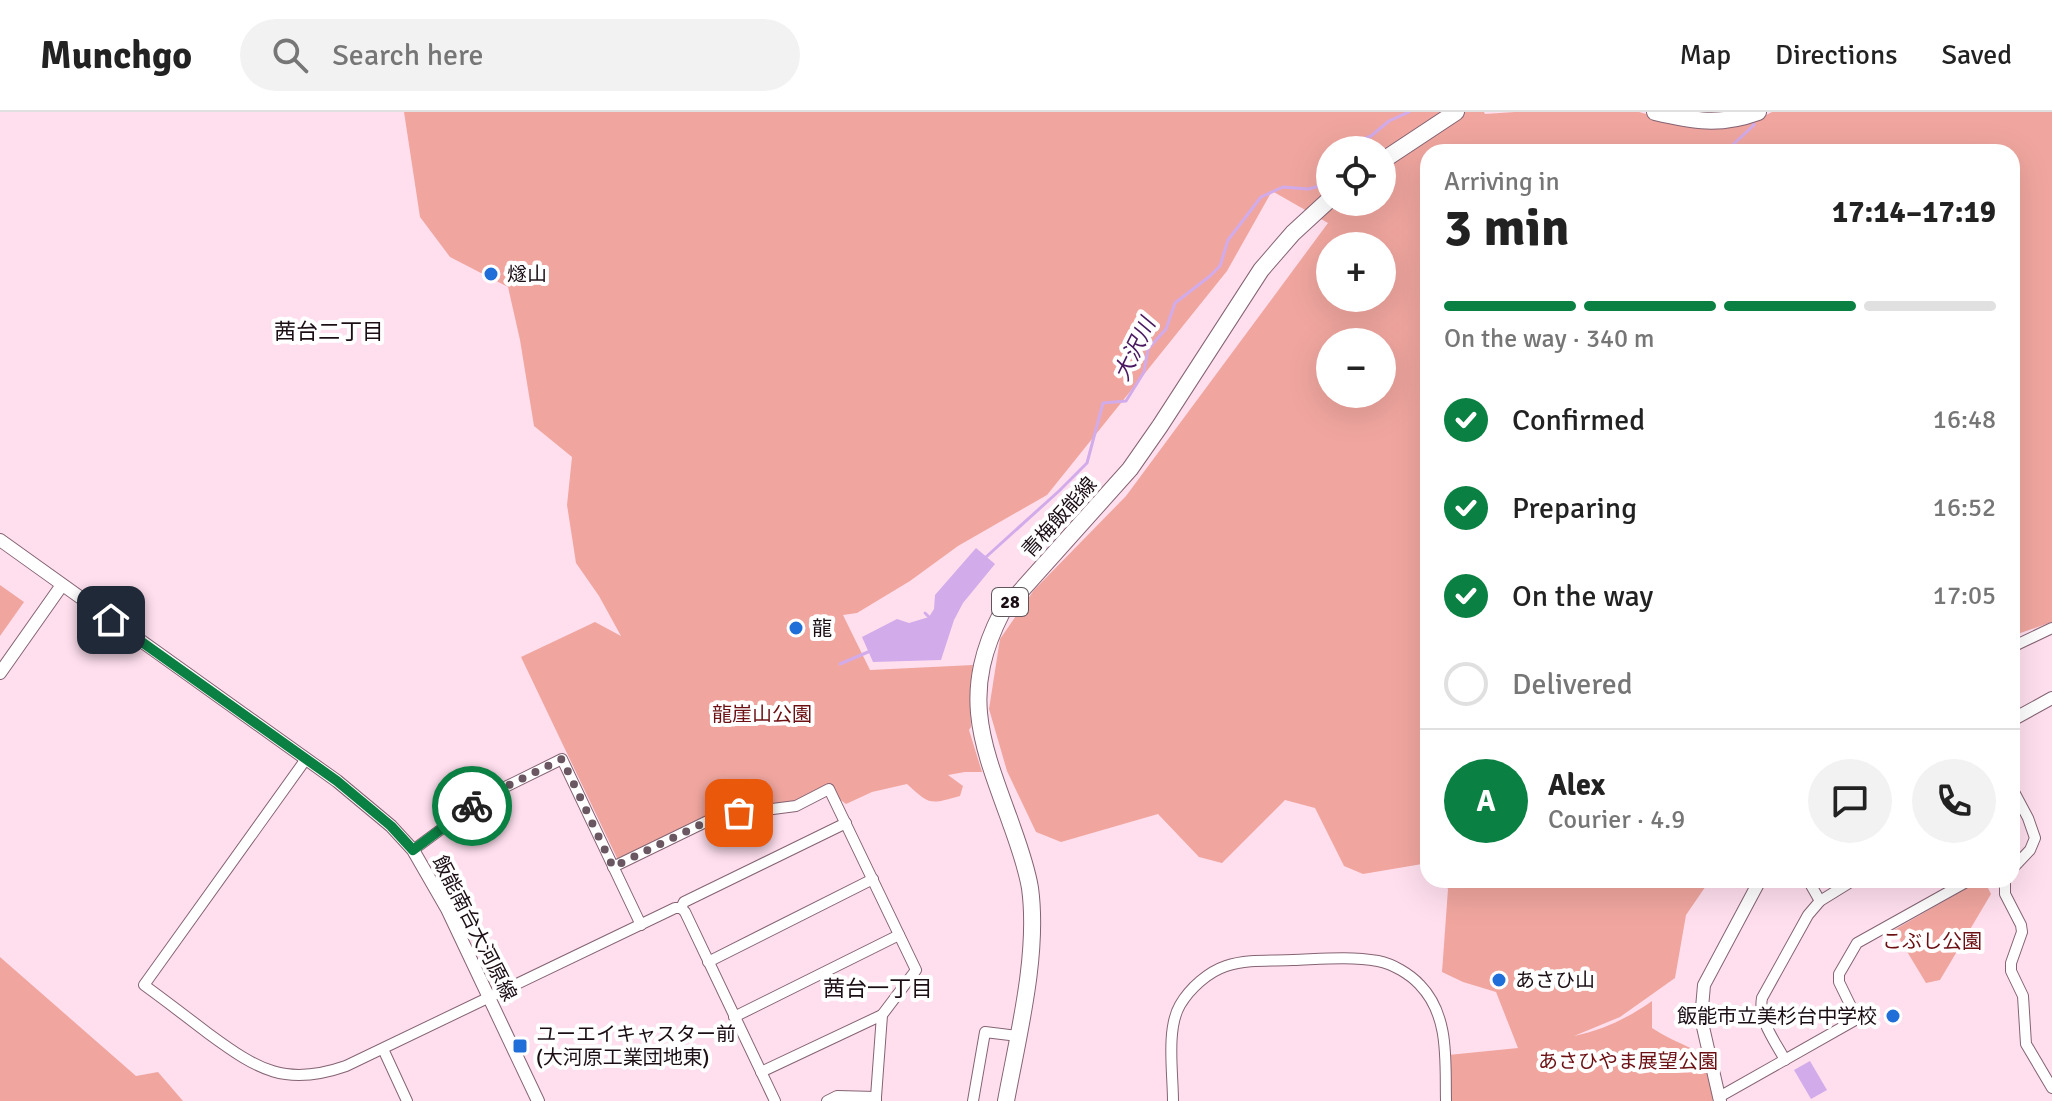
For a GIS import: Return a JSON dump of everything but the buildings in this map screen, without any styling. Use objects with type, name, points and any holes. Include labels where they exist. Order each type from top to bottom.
[{"type":"main road","points":[[1396,152],[1456,112]]},
{"type":"main road","points":[[1655,112],[1691,120],[1758,112]]},
{"type":"main road","name":"青梅飯能線","points":[[1006,1101],[1030,964],[1032,910],[1024,861],[999,792],[979,719],[978,683],[992,631],[1002,612],[1130,469],[1277,250],[1316,212]]},
{"type":"street","name":"飯能南台大河原線","points":[[0,540],[306,759],[391,826],[413,850],[447,909],[538,1101]]},
{"type":"street","points":[[0,673],[62,585]]},
{"type":"street","points":[[2020,642],[2052,628]]},
{"type":"street","points":[[2020,716],[2052,698]]},
{"type":"street","points":[[306,759],[144,985],[247,1062],[267,1071],[311,1076],[346,1066],[675,908],[681,908],[775,1101]]},
{"type":"street","points":[[413,850],[486,797],[562,759],[641,925]]},
{"type":"street","points":[[613,867],[718,816],[796,806],[829,789],[916,970],[882,1015],[761,1072]]},
{"type":"street","points":[[2020,803],[2035,832],[2030,850],[2020,861]]},
{"type":"street","points":[[681,908],[684,902],[846,823]]},
{"type":"street","points":[[708,962],[873,879]]},
{"type":"street","points":[[1756,888],[1704,985],[1703,1027],[1719,1099],[1857,1019],[1839,982],[1839,974],[1857,943],[1956,888]]},
{"type":"street","points":[[1813,888],[1820,901]]},
{"type":"street","points":[[1785,1060],[1763,1019],[1760,1008],[1762,998],[1808,915],[1820,901],[1841,888]]},
{"type":"street","points":[[2005,888],[2022,932],[2011,971],[2022,991],[2026,1044],[2052,1088]]},
{"type":"street","points":[[734,1017],[899,935]]},
{"type":"street","points":[[1173,1101],[1173,1023],[1179,1006],[1203,978],[1224,966],[1244,962],[1357,958],[1399,969],[1420,984],[1434,1004],[1443,1027],[1446,1101]]},
{"type":"street","points":[[827,1101],[837,1096],[876,1099],[882,1015]]},
{"type":"street","points":[[973,1101],[985,1032],[1018,1036]]},
{"type":"street","points":[[383,1049],[407,1101]]},
{"type":"green space","name":"龍崖山公園","points":[[404,112],[1639,112],[1694,127],[1746,125],[1772,112],[2052,112],[2052,622],[2020,633],[2020,144],[1420,144],[1420,864],[1363,874],[1344,866],[1315,808],[1285,800],[1222,863],[1199,857],[1158,814],[1061,842],[1036,832],[1007,771],[989,709],[1000,639],[1034,590],[1126,496],[1316,239],[1316,312],[1396,312],[1396,232],[1321,232],[1328,223],[1272,191],[1227,271],[1047,495],[958,546],[910,581],[857,613],[843,615],[870,670],[973,665],[969,730],[982,772],[948,775],[963,786],[960,796],[942,801],[926,800],[907,784],[872,792],[846,804],[830,785],[792,803],[757,807],[621,859],[617,858],[521,657],[595,622],[621,636],[576,563],[567,505],[572,457],[534,426],[508,287],[450,257],[420,217]]},
{"type":"green space","points":[[0,585],[24,602],[0,636]]},
{"type":"green space","name":"あさひやま展望公園","points":[[1705,888],[1686,915],[1675,978],[1620,1017],[1574,1036],[1615,1023],[1652,1001],[1652,1028],[1701,1054],[1713,1101],[1449,1101],[1448,1055],[1518,1048],[1496,992],[1442,972],[1448,889]]},
{"type":"green space","name":"こぶし公園","points":[[1967,888],[1988,888],[1991,894],[1940,980],[1926,983],[1894,930]]},
{"type":"green space","points":[[0,957],[136,1076],[158,1072],[183,1101],[0,1101]]},
{"type":"shaded area","points":[[976,548],[995,564],[963,603],[941,660],[873,662],[862,637],[897,619],[909,623],[929,617],[934,609],[935,595]]},
{"type":"shaded area","points":[[1810,1061],[1827,1090],[1811,1099],[1794,1070]]},
{"type":"waterway","name":"大沢川","points":[[1371,136],[1389,121],[1409,112]]},
{"type":"waterway","points":[[1734,144],[1754,125],[1752,120]]},
{"type":"waterway","name":"大沢川","points":[[986,557],[1087,463],[1103,403],[1126,401],[1144,372],[1148,349],[1166,329],[1175,303],[1220,266],[1228,240],[1261,197],[1283,187],[1316,187]]},
{"type":"waterway","points":[[925,613],[929,617]]},
{"type":"waterway","points":[[840,664],[868,652]]},
{"type":"way so far","points":[[472,806],[562,759],[613,867],[718,816],[739,813]]},
{"type":"place","name":"燧山","points":[[491,274]]},
{"type":"place","name":"龍","points":[[796,628]]},
{"type":"place","name":"あさひ山","points":[[1499,980]]},
{"type":"place","name":"飯能市立美杉台中学校","points":[[1893,1016]]},
{"type":"place","name":"ユーエイキャスター前 (大河原工業団地東)","points":[[520,1046]]},
{"type":"district","name":"茜台二丁目","points":[[329,331]]},
{"type":"district","name":"茜台一丁目","points":[[878,988]]},
{"type":"route","points":[[111,620],[337,781],[391,826],[413,850],[472,806]]}]
